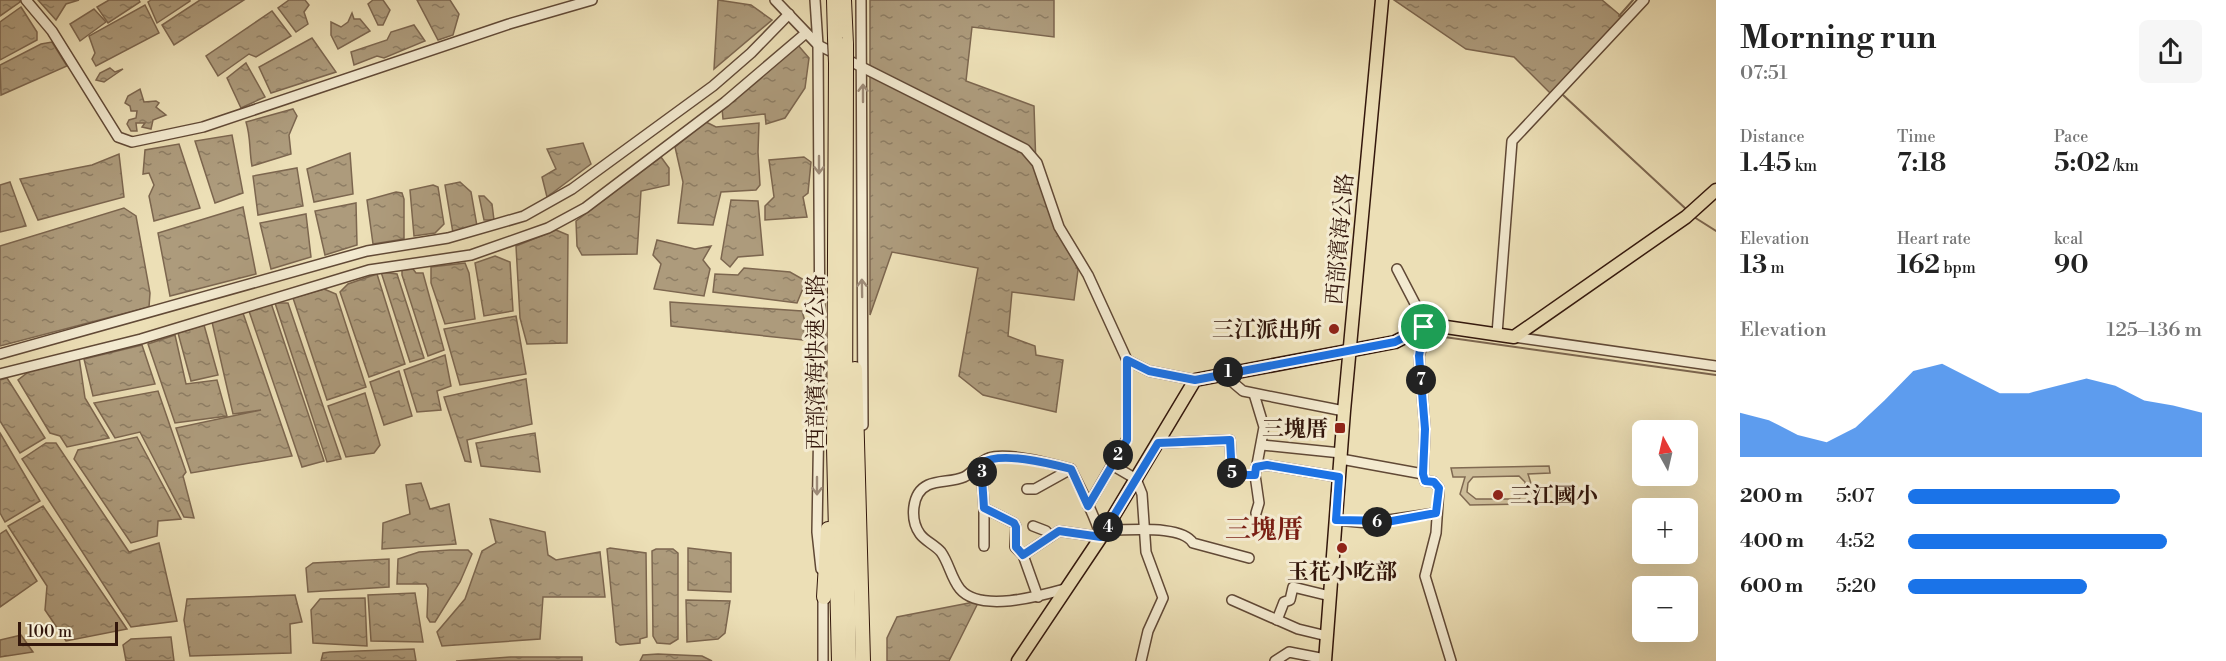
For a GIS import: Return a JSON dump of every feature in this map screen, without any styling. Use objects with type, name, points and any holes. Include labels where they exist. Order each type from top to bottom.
[{"type":"highway","name":"西部濱海快速公路","points":[[837,2],[841,41],[849,661]]},
{"type":"highway","name":"西部濱海快速公路","points":[[839,661],[834,447],[842,203]]},
{"type":"highway","points":[[824,597],[829,519],[830,314],[842,203]]},
{"type":"highway","points":[[842,203],[853,294],[863,661]]},
{"type":"main road","name":"西部濱海公路","points":[[1325,660],[1344,411],[1382,0]]},
{"type":"main road","points":[[1018,661],[1103,534],[1195,380],[1395,342],[1424,327],[1439,326],[1514,337],[1686,217],[1716,190]]},
{"type":"street","points":[[26,0],[52,30],[118,137],[132,142],[203,127],[498,27],[592,0]]},
{"type":"street","points":[[775,0],[818,45],[863,65],[1024,149],[1037,163],[1059,227],[1088,275],[1127,360],[1127,440],[1088,506]]},
{"type":"street","points":[[815,0],[818,45],[820,350],[817,532],[824,597],[823,661]]},
{"type":"street","points":[[861,0],[866,587],[863,661]]},
{"type":"street","points":[[1497,334],[1512,141],[1644,0]]},
{"type":"street","points":[[0,354],[367,251],[448,238],[524,216],[572,189],[713,86],[791,16]]},
{"type":"street","points":[[0,374],[141,339],[369,270],[471,255],[548,228],[585,208],[754,80],[805,32]]},
{"type":"street","points":[[1397,269],[1423,319],[1424,327],[1419,356],[1425,429],[1423,474],[1425,481],[1434,482],[1439,488],[1436,533],[1425,576],[1451,661]]},
{"type":"street","points":[[1514,337],[1716,366]]},
{"type":"street","points":[[1127,360],[1149,371],[1195,380]]},
{"type":"street","points":[[1226,373],[1230,380],[1243,391],[1344,411]]},
{"type":"street","points":[[1254,394],[1263,418],[1262,445],[1255,471],[1259,503],[1256,513]]},
{"type":"street","points":[[1158,443],[1230,440],[1232,475],[1255,471],[1267,465],[1339,477]]},
{"type":"street","points":[[1262,445],[1341,456],[1423,474]]},
{"type":"street","points":[[1065,589],[1024,600],[984,600],[967,595],[954,579],[939,550],[921,536],[916,528],[914,515],[915,502],[921,490],[928,485],[965,477],[989,458],[1002,457],[1071,469]]},
{"type":"street","points":[[981,463],[984,546]]},
{"type":"street","points":[[1112,465],[1136,479],[1142,494],[1146,552],[1163,598],[1148,633],[1142,661]]},
{"type":"street","points":[[1027,489],[1035,489],[1071,469]]},
{"type":"street","points":[[1071,469],[1088,506],[1095,513],[1103,534]]},
{"type":"street","points":[[984,508],[1014,523],[1016,547],[1023,555],[1038,597]]},
{"type":"street","points":[[1336,520],[1392,521],[1436,513]]},
{"type":"street","points":[[1033,526],[1046,531],[1050,537]]},
{"type":"street","points":[[1023,555],[1059,531],[1103,534],[1164,529],[1189,537],[1193,543],[1249,558]]},
{"type":"street","points":[[1277,620],[1284,602],[1290,600],[1293,586],[1330,596]]},
{"type":"street","points":[[1232,600],[1298,629],[1327,636]]},
{"type":"street","points":[[1275,661],[1277,657],[1289,652],[1325,660]]},
{"type":"shaded area","points":[[1549,466],[1550,473],[1528,474],[1533,490],[1525,504],[1470,505],[1460,494],[1465,477],[1453,477],[1451,468]],"holes":[[[1519,476],[1525,482],[1526,490],[1519,499],[1476,499],[1467,492],[1468,483],[1473,477]]]},
{"type":"water","points":[[0,0],[19,0],[20,2],[0,16]]},
{"type":"water","points":[[38,0],[79,0],[66,4],[56,20]]},
{"type":"water","points":[[109,0],[139,0],[140,2],[108,23],[97,7]]},
{"type":"water","points":[[151,0],[190,1],[157,23],[148,2]]},
{"type":"water","points":[[200,0],[244,0],[174,45],[162,25]]},
{"type":"water","points":[[289,0],[305,0],[309,5],[304,12],[308,24],[296,32],[278,8]]},
{"type":"water","points":[[373,0],[383,0],[390,10],[383,25],[378,25],[368,4]]},
{"type":"water","points":[[417,0],[450,0],[459,14],[453,35],[438,40]]},
{"type":"water","points":[[718,0],[751,5],[772,20],[714,69]]},
{"type":"water","points":[[870,0],[1054,0],[1054,37],[972,27],[966,81],[1034,106],[1036,168],[1078,270],[1074,300],[1012,292],[1008,336],[1035,346],[1036,355],[1063,360],[1056,412],[983,395],[959,376],[978,268],[892,252],[870,315]]},
{"type":"water","points":[[1394,0],[1602,0],[1627,21],[1555,98],[1514,57],[1466,49]]},
{"type":"water","points":[[145,5],[159,33],[96,66],[92,59],[95,53],[89,36]]},
{"type":"water","points":[[21,7],[37,32],[37,40],[0,60],[0,22]]},
{"type":"water","points":[[94,9],[106,22],[80,41],[70,24]]},
{"type":"water","points":[[272,11],[291,36],[256,57],[249,54],[218,76],[206,56]]},
{"type":"water","points":[[352,13],[354,19],[360,19],[370,31],[338,49],[331,35],[331,22],[341,27],[348,22]]},
{"type":"water","points":[[414,25],[425,41],[384,58],[377,56],[354,65],[351,52],[387,40],[391,32]]},
{"type":"water","points":[[312,38],[336,72],[271,93],[259,67]]},
{"type":"water","points":[[52,42],[67,66],[1,95],[0,65],[41,44]]},
{"type":"water","points":[[797,44],[809,58],[805,88],[785,118],[766,124],[765,114],[723,119],[722,108]]},
{"type":"water","points":[[246,63],[265,97],[241,108],[227,78]]},
{"type":"water","points":[[110,68],[115,72],[123,69],[104,82],[96,80],[100,73]]},
{"type":"water","points":[[140,89],[144,102],[156,101],[159,103],[156,107],[166,115],[153,120],[151,129],[142,127],[145,123],[136,123],[137,131],[131,131],[127,124],[129,120],[136,118],[137,111],[131,111],[130,106],[125,103],[128,96]]},
{"type":"water","points":[[293,109],[297,116],[289,135],[291,154],[252,166],[246,122]]},
{"type":"water","points":[[706,122],[716,127],[759,123],[760,185],[756,190],[721,192],[713,225],[678,223],[683,182],[675,147]]},
{"type":"water","points":[[232,135],[243,193],[215,203],[195,141]]},
{"type":"water","points":[[583,143],[591,164],[547,197],[542,177],[556,169],[547,149]]},
{"type":"water","points":[[179,144],[200,208],[154,221],[149,196],[154,185],[149,173],[143,174],[145,150]]},
{"type":"water","points":[[350,153],[353,194],[314,202],[307,169]]},
{"type":"water","points":[[119,154],[124,197],[38,220],[20,179],[92,165]]},
{"type":"water","points":[[661,157],[669,168],[669,185],[641,191],[637,254],[582,255],[577,246],[576,221]]},
{"type":"water","points":[[804,157],[811,162],[808,193],[803,197],[807,217],[765,220],[765,206],[774,197],[769,160]]},
{"type":"water","points":[[297,168],[303,206],[258,215],[253,176]]},
{"type":"water","points":[[10,182],[26,226],[0,232],[0,185]]},
{"type":"water","points":[[460,182],[471,192],[477,226],[453,233],[445,185]]},
{"type":"water","points":[[433,185],[438,187],[444,224],[435,233],[414,236],[410,190]]},
{"type":"water","points":[[396,192],[402,193],[404,199],[404,239],[373,244],[367,200]]},
{"type":"water","points":[[479,196],[484,196],[492,204],[494,220],[484,220]]},
{"type":"water","points":[[731,200],[758,201],[763,255],[738,257],[730,267],[721,259]]},
{"type":"water","points":[[356,203],[357,245],[325,255],[315,211]]},
{"type":"water","points":[[243,207],[256,274],[170,296],[158,233]]},
{"type":"water","points":[[124,208],[136,216],[150,293],[149,307],[0,346],[0,246]]},
{"type":"water","points":[[306,214],[311,257],[271,269],[260,223]]},
{"type":"water","points":[[556,230],[568,235],[567,343],[527,344],[520,318],[516,246]]},
{"type":"water","points":[[657,240],[695,249],[711,246],[703,260],[710,269],[704,296],[654,289],[661,264],[653,255]]},
{"type":"water","points":[[495,256],[510,262],[513,311],[484,316],[475,263]]},
{"type":"water","points":[[465,263],[469,273],[475,319],[445,324],[431,283],[431,267]]},
{"type":"water","points":[[744,268],[790,272],[806,281],[797,303],[713,292],[715,274],[738,275]]},
{"type":"water","points":[[413,269],[416,273],[423,273],[444,350],[428,356],[402,275],[402,270]]},
{"type":"water","points":[[381,272],[397,274],[424,358],[410,362]]},
{"type":"water","points":[[377,274],[405,364],[369,377],[340,292],[348,284]]},
{"type":"water","points":[[324,289],[336,294],[366,387],[327,400],[293,298]]},
{"type":"water","points":[[670,302],[802,311],[808,332],[803,340],[671,326]]},
{"type":"water","points":[[271,303],[324,461],[302,467],[249,311]]},
{"type":"water","points":[[275,303],[288,303],[341,459],[327,462]]},
{"type":"water","points":[[243,313],[292,456],[191,473],[176,428],[261,410],[233,414],[212,322]]},
{"type":"water","points":[[516,316],[526,374],[460,385],[444,329]]},
{"type":"water","points":[[204,325],[218,375],[191,381],[178,333]]},
{"type":"water","points":[[175,335],[186,384],[217,380],[227,416],[175,423],[148,344]]},
{"type":"water","points":[[142,345],[155,384],[93,396],[84,359]]},
{"type":"water","points":[[445,355],[451,386],[437,391],[441,410],[417,412],[404,370]]},
{"type":"water","points":[[79,357],[85,398],[109,438],[67,447],[60,436],[50,433],[18,380],[31,370]]},
{"type":"water","points":[[399,371],[412,416],[384,425],[370,382]]},
{"type":"water","points":[[7,378],[45,438],[20,453],[0,421],[0,380]]},
{"type":"water","points":[[526,379],[532,424],[467,440],[471,462],[465,461],[444,397]]},
{"type":"water","points":[[158,391],[186,472],[183,476],[194,518],[184,517],[140,432],[115,438],[94,403]]},
{"type":"water","points":[[365,393],[380,445],[374,453],[346,457],[328,406]]},
{"type":"water","points":[[0,433],[40,501],[5,522],[0,513]]},
{"type":"water","points":[[535,433],[540,472],[481,466],[476,443]]},
{"type":"water","points":[[137,437],[181,519],[158,521],[157,536],[131,543],[74,459],[78,450]]},
{"type":"water","points":[[46,443],[56,443],[129,552],[159,543],[177,621],[131,627],[22,459]]},
{"type":"water","points":[[421,483],[430,509],[449,504],[456,544],[382,549],[383,523],[410,514],[406,485]]},
{"type":"water","points":[[43,506],[127,629],[66,641],[45,610],[47,586],[8,526]]},
{"type":"water","points":[[490,519],[545,532],[548,555],[556,560],[600,552],[605,597],[543,597],[540,639],[442,646],[437,632],[465,599],[482,551],[496,543]]},
{"type":"water","points":[[6,530],[37,581],[0,607],[0,534]]},
{"type":"water","points":[[688,548],[731,553],[731,592],[688,590]]},
{"type":"water","points":[[607,549],[646,553],[647,637],[640,639],[640,643],[620,645],[616,642]]},
{"type":"water","points":[[673,549],[678,553],[678,639],[670,644],[657,643],[653,636],[652,551]]},
{"type":"water","points":[[468,550],[472,554],[460,582],[435,622],[430,622],[427,617],[428,588],[426,584],[397,584],[398,559],[419,552]]},
{"type":"water","points":[[389,559],[389,587],[308,592],[306,568],[313,563]]},
{"type":"water","points":[[415,593],[423,642],[371,641],[368,595]]},
{"type":"water","points":[[295,595],[302,622],[290,624],[291,653],[190,656],[184,620],[187,599]]},
{"type":"water","points":[[365,598],[367,646],[313,643],[311,610],[320,599]]},
{"type":"water","points":[[686,600],[730,601],[725,633],[718,639],[687,642]]},
{"type":"water","points":[[979,601],[949,661],[887,661],[887,638],[897,617]]},
{"type":"water","points":[[21,635],[33,652],[0,657],[0,640]]},
{"type":"water","points":[[171,637],[174,661],[126,661],[123,645],[131,639]]},
{"type":"water","points":[[414,649],[416,661],[321,661],[323,653],[330,652]]},
{"type":"water","points":[[643,655],[702,656],[712,661],[640,661]]},
{"type":"water","points":[[510,657],[582,657],[582,661],[456,661]]},
{"type":"waterway","points":[[1619,16],[1633,0]]},
{"type":"waterway","points":[[1563,95],[1686,209]]},
{"type":"waterway","points":[[1694,217],[1716,231]]},
{"type":"waterway","points":[[1430,335],[1716,375]]},
{"type":"place","name":"三江派出所","points":[[1334,329]]},
{"type":"place","name":"三塊厝","points":[[1340,428]]},
{"type":"place","name":"三江國小","points":[[1498,495]]},
{"type":"place","name":"玉花小吃部","points":[[1342,548]]},
{"type":"district","name":"三塊厝","points":[[1264,529]]},
{"type":"route","points":[[1424,327],[1424,340],[1419,356],[1425,429],[1423,474],[1425,481],[1434,482],[1439,488],[1436,513],[1368,523],[1336,520],[1339,477],[1267,465],[1256,467],[1255,475],[1232,475],[1230,440],[1158,443],[1101,537],[1059,531],[1023,555],[1016,547],[1014,523],[984,508],[981,463],[989,458],[1002,457],[1071,469],[1088,506],[1127,440],[1127,360],[1149,371],[1195,380],[1395,342],[1424,327]]}]
